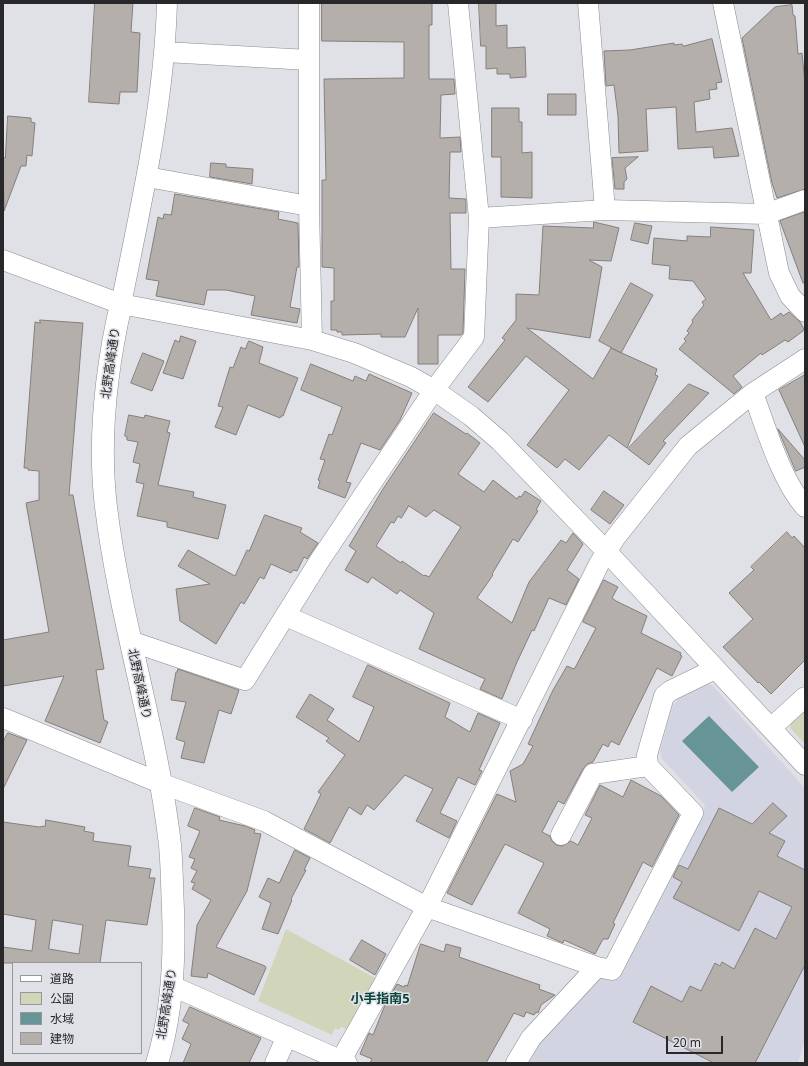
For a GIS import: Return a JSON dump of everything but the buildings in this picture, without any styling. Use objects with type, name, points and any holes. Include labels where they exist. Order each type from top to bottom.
[{"type":"street","points":[[121,304],[147,177],[165,52],[167,3]]},
{"type":"street","points":[[309,3],[312,340]]},
{"type":"street","points":[[130,641],[245,680],[320,560],[434,390],[474,337],[479,218],[458,3]]},
{"type":"street","points":[[588,3],[605,210]]},
{"type":"street","points":[[723,3],[766,214],[782,279],[790,296],[805,312]]},
{"type":"street","points":[[165,52],[309,60]]},
{"type":"street","points":[[147,177],[310,206]]},
{"type":"street","points":[[479,218],[605,210],[766,214],[805,200]]},
{"type":"street","points":[[3,260],[121,304],[312,340],[373,360],[411,377],[434,390],[471,416],[500,441],[607,552],[805,765]]},
{"type":"street","name":"北野高峰通り","points":[[121,304],[113,341],[103,444],[106,505],[114,562],[160,783],[170,845],[174,951],[172,986],[157,1063]]},
{"type":"street","points":[[172,986],[344,1062],[427,906],[607,552],[688,446],[753,393],[805,359]]},
{"type":"street","points":[[753,393],[779,461],[798,499],[805,507]]},
{"type":"street","points":[[286,616],[522,720]]},
{"type":"street","points":[[3,718],[160,783],[264,821],[427,906],[597,967],[612,970],[693,813],[648,766],[647,755],[664,696],[670,691],[715,669]]},
{"type":"street","points":[[771,728],[805,697]]},
{"type":"street","points":[[561,835],[593,774],[648,766]]},
{"type":"street","points":[[516,1063],[530,1038],[597,967]]},
{"type":"street","points":[[274,1063],[287,1036]]},
{"type":"shaded area","points":[[705,684],[712,685],[805,788],[805,1039],[798,1063],[525,1063],[537,1044],[602,975],[703,812],[705,805],[662,759],[660,751],[672,707],[679,698]]},
{"type":"green space","points":[[805,707],[805,744],[790,728],[791,719]]},
{"type":"green space","points":[[286,929],[377,979],[348,1030],[341,1027],[339,1030],[335,1028],[332,1035],[258,1001]]},
{"type":"water","points":[[709,716],[759,767],[732,792],[682,741]]},
{"type":"district","name":"小手指南5","points":[[380,999]]}]
